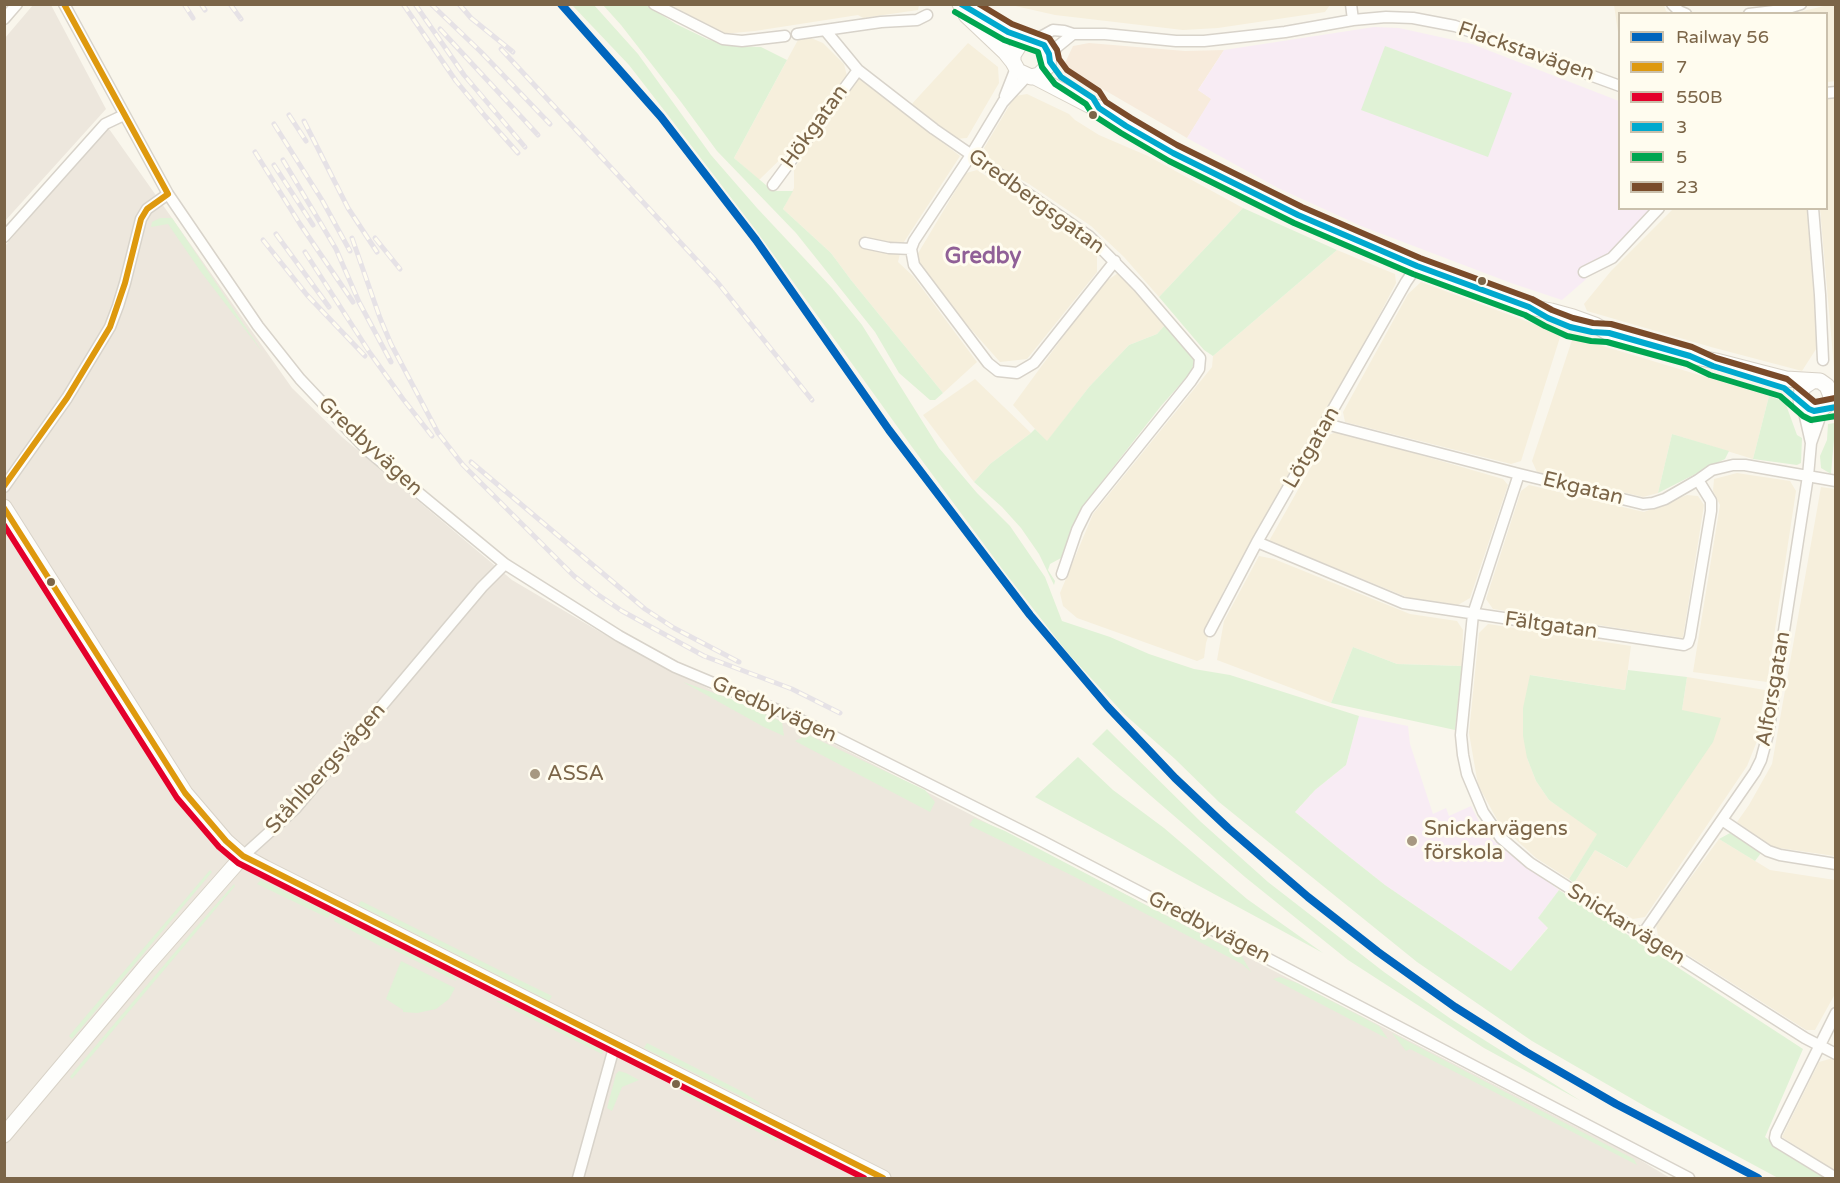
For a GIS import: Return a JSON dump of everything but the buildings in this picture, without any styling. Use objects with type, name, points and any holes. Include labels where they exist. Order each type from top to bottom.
[{"type":"street","points":[[4,19],[17,4]]},
{"type":"street","name":"Gredbyvägen","points":[[64,4],[168,194],[258,326],[300,379],[369,451],[505,564],[619,636],[675,667],[799,719],[1042,841],[1689,1179]]},
{"type":"street","points":[[654,4],[723,39],[742,41],[785,36]]},
{"type":"street","points":[[958,4],[999,27],[1033,40],[1046,48],[1061,78],[1093,98],[1099,108]]},
{"type":"street","points":[[958,4],[1023,71],[1099,108],[1173,153],[1298,215],[1417,267],[1529,307],[1551,311],[1595,325],[1609,333],[1690,356],[1786,379],[1820,381],[1832,390],[1830,400],[1827,408],[1809,410],[1784,388],[1713,366],[1690,356]]},
{"type":"street","points":[[1351,4],[1353,20]]},
{"type":"street","points":[[1762,12],[1801,4]]},
{"type":"street","points":[[797,34],[881,22],[917,20],[927,15]]},
{"type":"street","name":"Flackstavägen","points":[[1033,40],[1053,30],[1073,34],[1204,41],[1285,32],[1353,20],[1386,17],[1413,18],[1455,26],[1618,85]]},
{"type":"street","name":"Gredbergsgatan","points":[[825,30],[858,70],[934,129],[1089,236],[1115,261],[1200,358],[1199,369],[1191,381],[1087,510],[1077,530],[1062,574]]},
{"type":"street","points":[[1073,34],[1057,47],[1045,71],[1023,71],[1008,85],[1003,102],[911,249],[914,265],[919,274],[982,354],[998,371],[1017,373],[1034,363],[1115,261]]},
{"type":"street","points":[[1023,71],[1013,56],[1017,47],[1033,40]]},
{"type":"street","name":"Hökgatan","points":[[772,185],[858,70]]},
{"type":"street","points":[[4,237],[105,124],[124,115]]},
{"type":"street","points":[[4,487],[67,398],[110,327],[119,304],[141,219],[147,209],[168,194]]},
{"type":"street","points":[[1584,272],[1612,258],[1657,210]]},
{"type":"street","points":[[1813,210],[1823,360]]},
{"type":"street","points":[[865,243],[878,247],[911,249]]},
{"type":"street","name":"Lötgatan","points":[[1210,632],[1257,542],[1406,282],[1417,267]]},
{"type":"street","points":[[1802,402],[1802,388],[1811,382]]},
{"type":"street","name":"Alforsgatan","points":[[1802,402],[1811,443]]},
{"type":"street","name":"Alforsgatan","points":[[1642,935],[1755,772],[1767,740],[1809,476],[1811,443],[1819,420],[1827,408]]},
{"type":"street","name":"Ekgatan","points":[[1326,424],[1643,504],[1665,499],[1712,470],[1733,465],[1745,465],[1836,481]]},
{"type":"street","name":"Snickarvägen","points":[[1519,474],[1473,614],[1461,735],[1467,774],[1483,812],[1501,838],[1524,858],[1795,1032],[1836,1054]]},
{"type":"street","name":"Fältgatan","points":[[1257,542],[1403,603],[1678,645],[1688,643],[1690,637],[1711,511],[1711,501],[1698,480]]},
{"type":"street","points":[[4,507],[185,793],[226,841],[243,856],[883,1179]]},
{"type":"street","name":"Ståhlbergsvägen","points":[[4,1135],[147,965],[243,856],[296,809],[482,587],[505,564]]},
{"type":"street","points":[[1722,820],[1768,851],[1836,864]]},
{"type":"street","points":[[1836,1013],[1775,1138],[1836,1179]]},
{"type":"street","points":[[578,1179],[615,1044]]},
{"type":"shaded area","points":[[33,5],[51,5],[106,109],[5,221],[5,38]]},
{"type":"shaded area","points":[[671,5],[919,5],[918,10],[863,18],[858,15],[722,34]]},
{"type":"shaded area","points":[[1011,5],[1330,5],[1325,12],[1218,28],[1183,30],[1055,15]]},
{"type":"shaded area","points":[[1614,5],[1664,5],[1668,12],[1618,12],[1618,32]]},
{"type":"shaded area","points":[[1835,5],[1836,81],[1828,82],[1828,12],[1799,12]]},
{"type":"shaded area","points":[[1374,27],[1399,28],[1472,44],[1618,101],[1618,210],[1651,210],[1584,281],[1562,300],[1511,283],[1361,226],[1278,188],[1187,138],[1211,99],[1198,90],[1224,50]]},
{"type":"shaded area","points":[[799,38],[811,38],[823,43],[844,64],[847,76],[798,142],[759,180],[734,158]]},
{"type":"shaded area","points":[[968,43],[998,67],[999,83],[967,138],[955,139],[909,107]]},
{"type":"shaded area","points":[[1089,43],[1185,51],[1224,50],[1198,90],[1212,99],[1187,138],[1070,70],[1065,63],[1073,46]]},
{"type":"shaded area","points":[[859,78],[960,156],[902,245],[898,262],[913,276],[977,362],[943,393],[831,253],[783,209],[794,188],[794,170],[804,152]]},
{"type":"shaded area","points":[[1027,94],[1069,114],[1099,135],[1148,156],[1243,208],[1159,297],[1124,257],[1091,226],[1029,184],[987,160],[984,148],[1015,96]]},
{"type":"shaded area","points":[[1835,97],[1835,379],[1820,210],[1828,210],[1828,98]]},
{"type":"shaded area","points":[[107,126],[292,388],[342,437],[512,580],[612,639],[719,694],[824,739],[1635,1157],[1670,1178],[5,1178],[5,246]]},
{"type":"shaded area","points":[[977,170],[1050,217],[1097,256],[1097,272],[1027,359],[1000,362],[921,273],[914,260],[966,173]]},
{"type":"shaded area","points":[[1672,210],[1807,210],[1818,346],[1802,371],[1587,311],[1584,304],[1611,271]]},
{"type":"shaded area","points":[[1337,250],[1395,274],[1396,283],[1358,356],[1223,592],[1206,643],[1204,658],[1197,661],[1077,618],[1063,606],[1060,593],[1093,514],[1212,367],[1213,356]]},
{"type":"shaded area","points":[[1118,273],[1165,325],[1157,334],[1129,345],[1089,387],[1047,442],[1013,405],[1101,285]]},
{"type":"shaded area","points":[[1421,282],[1561,334],[1521,461],[1511,464],[1345,422],[1343,412],[1408,294]]},
{"type":"shaded area","points":[[1573,337],[1769,396],[1753,459],[1672,434],[1658,493],[1643,497],[1537,472],[1532,461]]},
{"type":"shaded area","points":[[975,379],[1031,433],[990,464],[974,482],[923,415]]},
{"type":"shaded area","points":[[1338,431],[1503,479],[1508,485],[1470,598],[1458,605],[1409,598],[1269,541],[1329,435]]},
{"type":"shaded area","points":[[1737,473],[1790,481],[1796,491],[1767,682],[1693,672],[1720,505],[1713,491],[1714,479]]},
{"type":"shaded area","points":[[1529,485],[1644,512],[1687,495],[1698,496],[1704,505],[1683,638],[1493,609],[1486,599],[1521,491]]},
{"type":"shaded area","points":[[1821,487],[1835,489],[1835,856],[1772,847],[1737,822],[1772,764]]},
{"type":"shaded area","points":[[1259,556],[1274,559],[1410,614],[1457,621],[1463,630],[1462,666],[1397,664],[1353,647],[1331,703],[1217,660],[1224,621]]},
{"type":"shaded area","points":[[1488,624],[1631,646],[1625,690],[1531,675],[1527,758],[1536,781],[1549,800],[1598,833],[1569,879],[1536,858],[1500,825],[1478,785],[1469,733],[1479,633]]},
{"type":"shaded area","points":[[1687,677],[1765,690],[1757,741],[1747,766],[1645,917],[1633,919],[1574,883],[1595,850],[1626,868],[1682,710]]},
{"type":"shaded area","name":"Snickarvägens förskola","points":[[1359,716],[1408,726],[1410,744],[1433,814],[1446,808],[1449,816],[1471,806],[1486,835],[1559,890],[1538,918],[1548,927],[1511,971],[1385,885],[1295,812],[1315,790],[1346,765]]},
{"type":"shaded area","points":[[1719,839],[1770,870],[1835,880],[1835,994],[1815,1030],[1806,1030],[1658,936],[1656,925]]},
{"type":"shaded area","points":[[1835,1059],[1835,1171],[1782,1137],[1819,1062]]},
{"type":"green space","points":[[572,5],[594,5],[638,54],[711,155],[832,288],[862,325],[939,448],[977,493],[1010,526],[1045,577],[1062,621],[1194,669],[1230,675],[1359,716],[1346,765],[1315,790],[1295,812],[1385,885],[1511,971],[1548,928],[1538,918],[1559,890],[1803,1049],[1765,1137],[1825,1178],[1778,1178],[1648,1108],[1532,1041],[1417,962],[1219,802],[1124,714],[1067,652],[1003,570],[755,229],[629,65]]},
{"type":"green space","points":[[603,5],[646,5],[676,24],[707,39],[732,46],[761,47],[787,60],[734,158],[773,191],[793,191],[783,209],[831,253],[943,393],[935,400],[930,400],[899,373],[875,332],[796,233],[717,151],[621,25]]},
{"type":"green space","points":[[1385,46],[1512,93],[1488,157],[1361,110]]},
{"type":"green space","points":[[1243,208],[1337,250],[1213,356],[1204,350],[1159,297]]},
{"type":"green space","points":[[160,218],[172,218],[263,353],[201,272],[168,224],[151,227],[152,222]]},
{"type":"green space","points":[[1165,325],[1194,360],[1192,371],[1161,406],[1078,515],[1061,558],[1050,564],[1048,570],[1055,581],[1054,585],[1039,554],[1021,528],[974,482],[990,464],[1035,429],[1047,441],[1089,387],[1129,345],[1157,334]]},
{"type":"green space","points":[[1769,396],[1785,402],[1797,435],[1802,438],[1801,463],[1797,465],[1753,459]]},
{"type":"green space","points":[[1835,423],[1831,474],[1821,468],[1820,456],[1827,440],[1828,424]]},
{"type":"green space","points":[[1672,434],[1729,451],[1725,459],[1658,493]]},
{"type":"green space","points":[[1353,647],[1397,664],[1462,666],[1455,730],[1331,703]]},
{"type":"green space","points":[[1628,670],[1687,677],[1682,710],[1721,718],[1713,742],[1627,868],[1595,850],[1574,883],[1569,879],[1597,834],[1549,800],[1536,781],[1527,758],[1523,736],[1523,708],[1530,675],[1625,690]]},
{"type":"green space","points":[[683,682],[731,699],[782,722],[784,736],[764,727]]},
{"type":"green space","points":[[1107,729],[1201,822],[1268,882],[1384,972],[1451,1019],[1581,1101],[1484,1048],[1348,960],[1245,877],[1092,744]]},
{"type":"green space","points":[[808,735],[925,790],[935,802],[930,812],[795,741]]},
{"type":"green space","points":[[1078,757],[1113,790],[1164,828],[1247,899],[1323,953],[1035,797]]},
{"type":"green space","points":[[974,818],[1005,831],[1241,955],[1251,972],[1242,964],[969,825]]},
{"type":"green space","points":[[1730,833],[1761,853],[1755,861],[1719,839]]},
{"type":"green space","points":[[210,870],[212,872],[72,1039],[69,1036]]},
{"type":"green space","points":[[261,880],[331,913],[328,918],[257,884]]},
{"type":"green space","points":[[234,884],[235,886],[72,1079],[70,1077],[76,1069]]},
{"type":"green space","points":[[361,901],[552,996],[549,1001],[358,905]]},
{"type":"green space","points":[[337,917],[452,974],[456,981],[392,949],[382,947],[334,921]]},
{"type":"green space","points":[[401,961],[455,988],[449,999],[436,1009],[417,1013],[403,1012],[386,999]]},
{"type":"green space","points":[[1280,977],[1297,983],[1379,1026],[1388,1039],[1273,979]]},
{"type":"green space","points":[[496,1001],[515,1006],[600,1048],[603,1052],[602,1054]]},
{"type":"green space","points":[[1392,1033],[1634,1159],[1637,1165],[1410,1049],[1406,1051]]},
{"type":"green space","points":[[647,1043],[741,1091],[760,1103],[759,1105],[644,1048]]},
{"type":"green space","points":[[619,1071],[639,1080],[622,1087],[612,1111],[607,1108],[616,1074]]},
{"type":"green space","points":[[682,1090],[760,1127],[778,1137],[776,1141],[680,1092]]},
{"type":"railway","points":[[184,4],[193,18]]},
{"type":"railway","points":[[201,4],[205,10]]},
{"type":"railway","points":[[230,4],[241,19]]},
{"type":"railway","points":[[403,4],[456,81],[518,153]]},
{"type":"railway","points":[[415,4],[464,75],[525,147]]},
{"type":"railway","points":[[431,4],[550,124]]},
{"type":"railway","points":[[459,4],[471,18],[513,52]]},
{"type":"railway","points":[[440,29],[538,135]]},
{"type":"railway","points":[[501,49],[718,283],[812,400]]},
{"type":"railway","points":[[289,115],[306,141]]},
{"type":"railway","points":[[304,121],[348,208],[377,252]]},
{"type":"railway","points":[[274,124],[322,200],[350,251]]},
{"type":"railway","points":[[255,152],[353,302]]},
{"type":"railway","points":[[283,160],[336,249],[359,302],[391,362]]},
{"type":"railway","points":[[274,165],[313,225]]},
{"type":"railway","points":[[276,234],[329,307]]},
{"type":"railway","points":[[352,238],[391,344],[438,433],[463,465],[574,576],[622,611],[704,656],[792,689],[840,713]]},
{"type":"railway","points":[[375,238],[400,269]]},
{"type":"railway","points":[[263,240],[307,295],[365,356]]},
{"type":"railway","points":[[305,252],[370,353],[432,436]]},
{"type":"railway","points":[[471,462],[645,609],[674,628],[739,662]]},
{"type":"rail line","name":"56","points":[[561,4],[661,117],[756,240],[889,430],[1030,615],[1108,707],[1175,778],[1228,828],[1308,897],[1378,952],[1455,1007],[1526,1052],[1616,1104],[1758,1178]]},
{"type":"transit line","name":"7","points":[[64,4],[168,194]]},
{"type":"transit line","name":"3","points":[[961,4],[1008,32],[1044,45],[1050,62],[1061,77],[1093,98],[1099,108],[1126,126],[1173,153],[1298,215],[1417,266],[1529,307],[1570,327],[1609,333],[1690,356],[1713,366],[1784,388],[1814,411],[1836,407]]},
{"type":"transit line","name":"23","points":[[979,4],[1012,24],[1049,38],[1067,70],[1099,91],[1106,102],[1131,118],[1177,145],[1302,207],[1420,258],[1532,299],[1573,318],[1593,323],[1611,324],[1692,347],[1716,358],[1787,379],[1815,402],[1835,398]]},
{"type":"transit line","name":"5","points":[[955,12],[1004,40],[1038,52],[1042,67],[1055,84],[1086,104],[1093,115],[1121,133],[1169,161],[1294,223],[1413,274],[1525,315],[1567,336],[1607,342],[1687,364],[1710,375],[1780,396],[1811,420],[1836,416]]},
{"type":"transit line","name":"7","points":[[4,486],[67,398],[110,327],[125,283],[141,219],[147,209],[168,194]]},
{"type":"transit line","name":"7","points":[[4,508],[185,793],[226,841],[243,856],[883,1178]]},
{"type":"transit line","name":"550B","points":[[4,525],[177,798],[219,847],[238,863],[864,1178]]},
{"type":"place","name":"ASSA","points":[[535,774]]},
{"type":"place","name":"Snickarvägens förskola","points":[[1412,841]]},
{"type":"district","name":"Gredby","points":[[983,257]]}]
